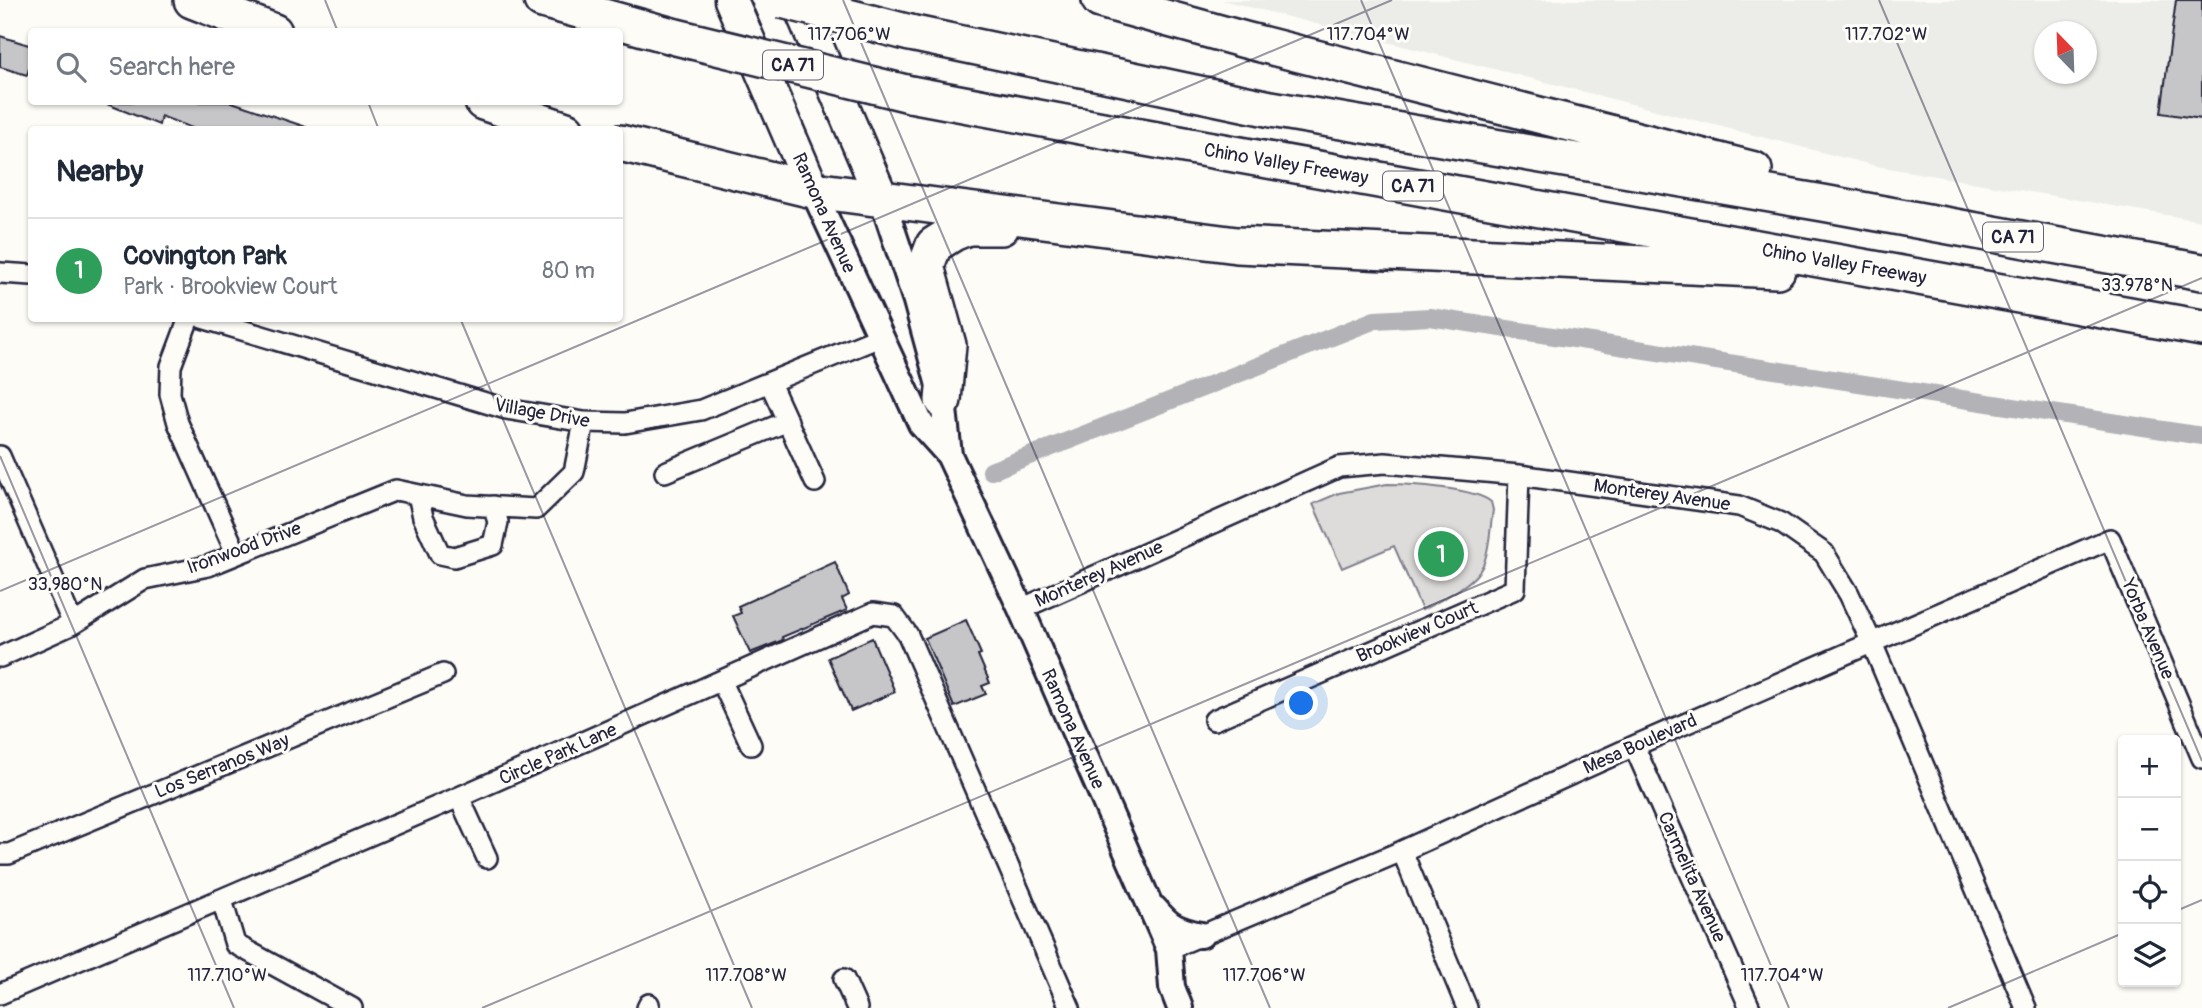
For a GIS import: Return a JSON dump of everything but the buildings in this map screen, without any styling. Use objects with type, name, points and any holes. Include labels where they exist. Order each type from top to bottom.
[{"type":"highway","points":[[192,0],[264,28]]},
{"type":"highway","name":"Chino Valley Freeway","points":[[542,0],[676,37],[910,94],[2202,328]]},
{"type":"highway","name":"CA 71","points":[[782,0],[910,33],[1272,109],[1823,202],[2202,272]]},
{"type":"highway","points":[[1100,0],[1245,40],[1754,170],[1823,202]]},
{"type":"highway","points":[[492,105],[554,126]]},
{"type":"highway","points":[[623,144],[813,190],[1237,244],[1917,277]]},
{"type":"highway","points":[[943,400],[947,345],[926,266],[934,245],[953,233],[968,228],[1078,224]]},
{"type":"main road","name":"Ramona Avenue","points":[[731,0],[813,190]]},
{"type":"main road","name":"Ramona Avenue","points":[[797,0],[882,199]]},
{"type":"street","name":"Ramona Avenue","points":[[813,190],[920,424],[949,455],[1021,609],[1169,949],[1171,987],[1180,1008]]},
{"type":"street","name":"Ramona Avenue","points":[[882,199],[916,302],[943,400],[949,455]]},
{"type":"street","points":[[0,273],[28,275]]},
{"type":"street","points":[[188,322],[171,366],[170,394],[178,423],[236,554]]},
{"type":"street","name":"Village Drive","points":[[215,322],[506,409],[584,422],[625,423],[701,410],[880,337]]},
{"type":"street","points":[[770,383],[816,482]]},
{"type":"street","points":[[665,472],[788,421]]},
{"type":"street","name":"Ironwood Drive","points":[[0,657],[73,624],[145,579],[208,566],[396,490],[467,505],[536,509],[574,472],[584,422]]},
{"type":"street","points":[[0,456],[73,624]]},
{"type":"street","name":"Monterey Avenue","points":[[1021,609],[1339,467],[1385,463],[1519,475],[1739,506],[1782,523],[1824,553],[1850,594],[2026,1008]]},
{"type":"street","name":"Brookview Court","points":[[1214,720],[1515,589],[1519,475]]},
{"type":"street","points":[[418,495],[423,517],[440,554],[454,557],[493,545],[498,522],[493,506]]},
{"type":"street","name":"Mesa Boulevard","points":[[1169,949],[1402,851],[1634,746],[2110,539]]},
{"type":"street","name":"Yorba Avenue","points":[[2110,539],[2202,758]]},
{"type":"street","name":"Circle Park Lane","points":[[0,994],[459,797],[873,613],[894,616],[908,635],[1070,1008]]},
{"type":"street","name":"Los Serranos Way","points":[[0,854],[9,854],[443,674]]},
{"type":"street","points":[[722,682],[751,745]]},
{"type":"street","name":"Carmelita Avenue","points":[[1634,746],[1750,1008]]},
{"type":"street","points":[[459,797],[487,858]]},
{"type":"street","points":[[1402,851],[1467,1008]]},
{"type":"street","points":[[1143,890],[1166,922],[1178,930],[1201,935]]},
{"type":"street","points":[[222,900],[236,944],[352,1008]]},
{"type":"street","points":[[844,979],[857,1008]]},
{"type":"shaded area","points":[[1222,0],[2202,0],[2202,221],[1876,166]]},
{"type":"shaded area","points":[[1387,484],[1457,490],[1491,502],[1493,510],[1488,545],[1479,572],[1456,591],[1422,610],[1394,546],[1342,568],[1313,504],[1339,493]]},
{"type":"waterway","points":[[991,471],[1375,320],[1430,317],[2202,436]]},
{"type":"place","name":"Covington Park","points":[[1441,554]]}]
